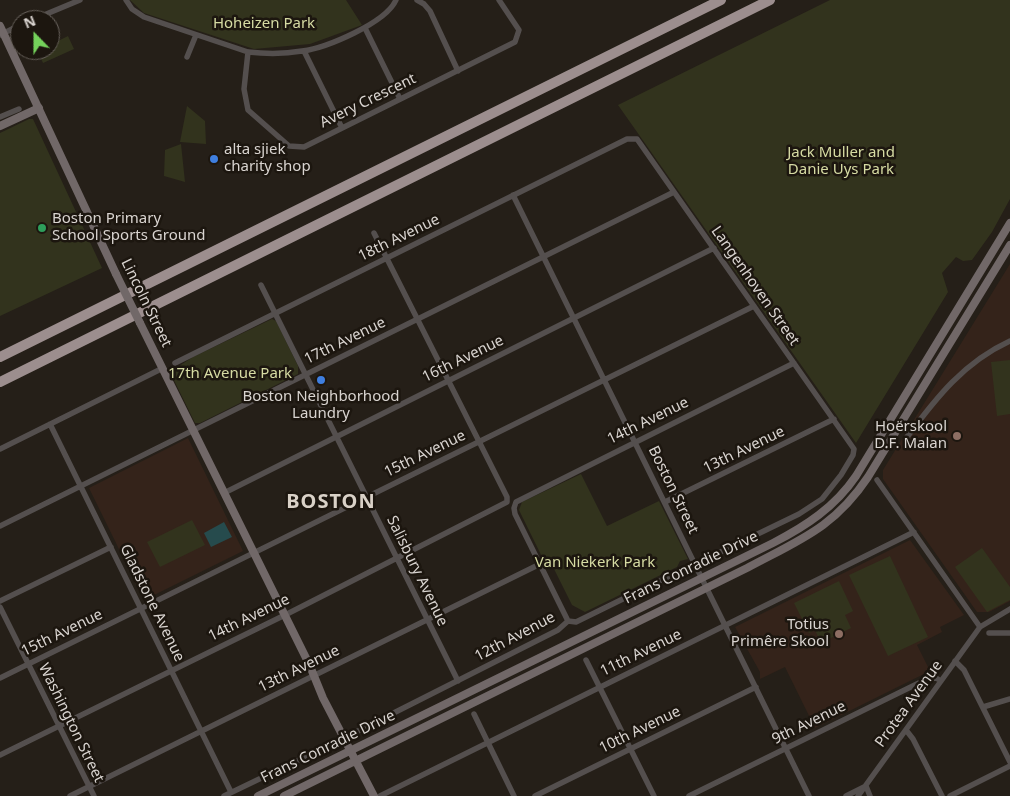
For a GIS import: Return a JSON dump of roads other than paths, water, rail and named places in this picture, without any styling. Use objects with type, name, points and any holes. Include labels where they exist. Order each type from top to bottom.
[{"type":"highway","points":[[0,357],[721,0]]},
{"type":"highway","points":[[0,382],[770,0]]},
{"type":"main road","name":"Lincoln Street","points":[[1,31],[116,274],[374,796]]},
{"type":"main road","points":[[0,126],[39,108]]},
{"type":"main road","name":"Frans Conradie Drive","points":[[258,796],[703,578],[801,528],[821,514],[846,488],[1010,223]]},
{"type":"main road","name":"Frans Conradie Drive","points":[[284,796],[806,538],[826,524],[847,504],[868,477],[1010,245]]},
{"type":"street","points":[[56,10],[80,0]]},
{"type":"street","points":[[126,0],[132,9],[144,17],[248,52],[304,51],[365,28],[391,9],[396,0]]},
{"type":"street","points":[[417,0],[424,4],[430,12],[458,71]]},
{"type":"street","name":"Avery Crescent","points":[[248,52],[244,89],[248,110],[289,146],[304,147],[507,47],[518,38],[519,30],[499,0]]},
{"type":"street","points":[[365,28],[400,99]]},
{"type":"street","points":[[187,57],[196,34]]},
{"type":"street","points":[[304,51],[342,128]]},
{"type":"street","points":[[0,118],[19,109]]},
{"type":"street","name":"Langenhoven Street","points":[[634,138],[639,141],[854,450],[841,475],[819,502],[799,514],[704,560]]},
{"type":"street","name":"18th Avenue","points":[[175,362],[513,195],[634,138]]},
{"type":"street","name":"17th Avenue","points":[[0,526],[674,192]]},
{"type":"street","name":"Boston Street","points":[[513,195],[708,587],[809,796]]},
{"type":"street","points":[[374,233],[479,442]]},
{"type":"street","name":"16th Avenue","points":[[224,493],[714,248]]},
{"type":"street","name":"Salisbury Avenue","points":[[261,285],[458,681]]},
{"type":"street","name":"15th Avenue","points":[[0,678],[754,306]]},
{"type":"street","points":[[906,437],[939,394],[959,374],[982,355],[1010,341]]},
{"type":"street","name":"14th Avenue","points":[[540,564],[515,514],[515,504],[521,498],[794,362]]},
{"type":"street","points":[[0,449],[163,368]]},
{"type":"street","name":"13th Avenue","points":[[665,502],[834,419]]},
{"type":"street","name":"Gladstone Avenue","points":[[50,424],[231,792]]},
{"type":"street","name":"14th Avenue","points":[[0,754],[507,502],[507,497],[479,442]]},
{"type":"street","points":[[877,480],[980,627],[1010,609]]},
{"type":"street","name":"11th Avenue","points":[[380,796],[914,532]]},
{"type":"street","points":[[0,601],[111,547]]},
{"type":"street","points":[[540,564],[568,621]]},
{"type":"street","name":"13th Avenue","points":[[70,796],[540,564]]},
{"type":"street","name":"12th Avenue","points":[[356,732],[558,630],[568,621],[576,622],[686,568]]},
{"type":"street","name":"Washington Street","points":[[0,607],[94,796]]},
{"type":"street","name":"Protea Avenue","points":[[858,796],[980,627]]},
{"type":"street","points":[[989,633],[1010,633]]},
{"type":"street","points":[[586,660],[654,796]]},
{"type":"street","points":[[955,661],[964,670],[1010,762]]},
{"type":"street","name":"9th Avenue","points":[[689,796],[927,679],[936,678],[941,681]]},
{"type":"street","name":"10th Avenue","points":[[535,796],[756,687]]},
{"type":"street","points":[[983,707],[1010,699]]},
{"type":"street","points":[[474,714],[514,796]]},
{"type":"street","points":[[906,730],[913,739],[942,796]]},
{"type":"street","points":[[224,796],[334,743]]},
{"type":"street","points":[[950,796],[1010,766]]},
{"type":"street","points":[[846,796],[866,786],[870,796]]},
{"type":"water","points":[[224,522],[232,537],[211,547],[204,533]]},
{"type":"place","name":"alta sjiek charity shop","points":[[214,159]]},
{"type":"place","name":"Boston Primary School Sports Ground","points":[[42,228]]},
{"type":"place","name":"Boston Neighborhood Laundry","points":[[321,380]]},
{"type":"place","name":"Hoërskool D.F. Malan","points":[[957,436]]},
{"type":"place","name":"Totius Primêre Skool","points":[[839,634]]},
{"type":"district","name":"BOSTON","points":[[331,502]]},
{"type":"park label","name":"Hoheizen Park","points":[[264,24]]},
{"type":"park label","name":"Jack Muller and Danie Uys Park","points":[[841,162]]},
{"type":"park label","name":"17th Avenue Park","points":[[230,374]]},
{"type":"park label","name":"Van Niekerk Park","points":[[595,563]]}]
